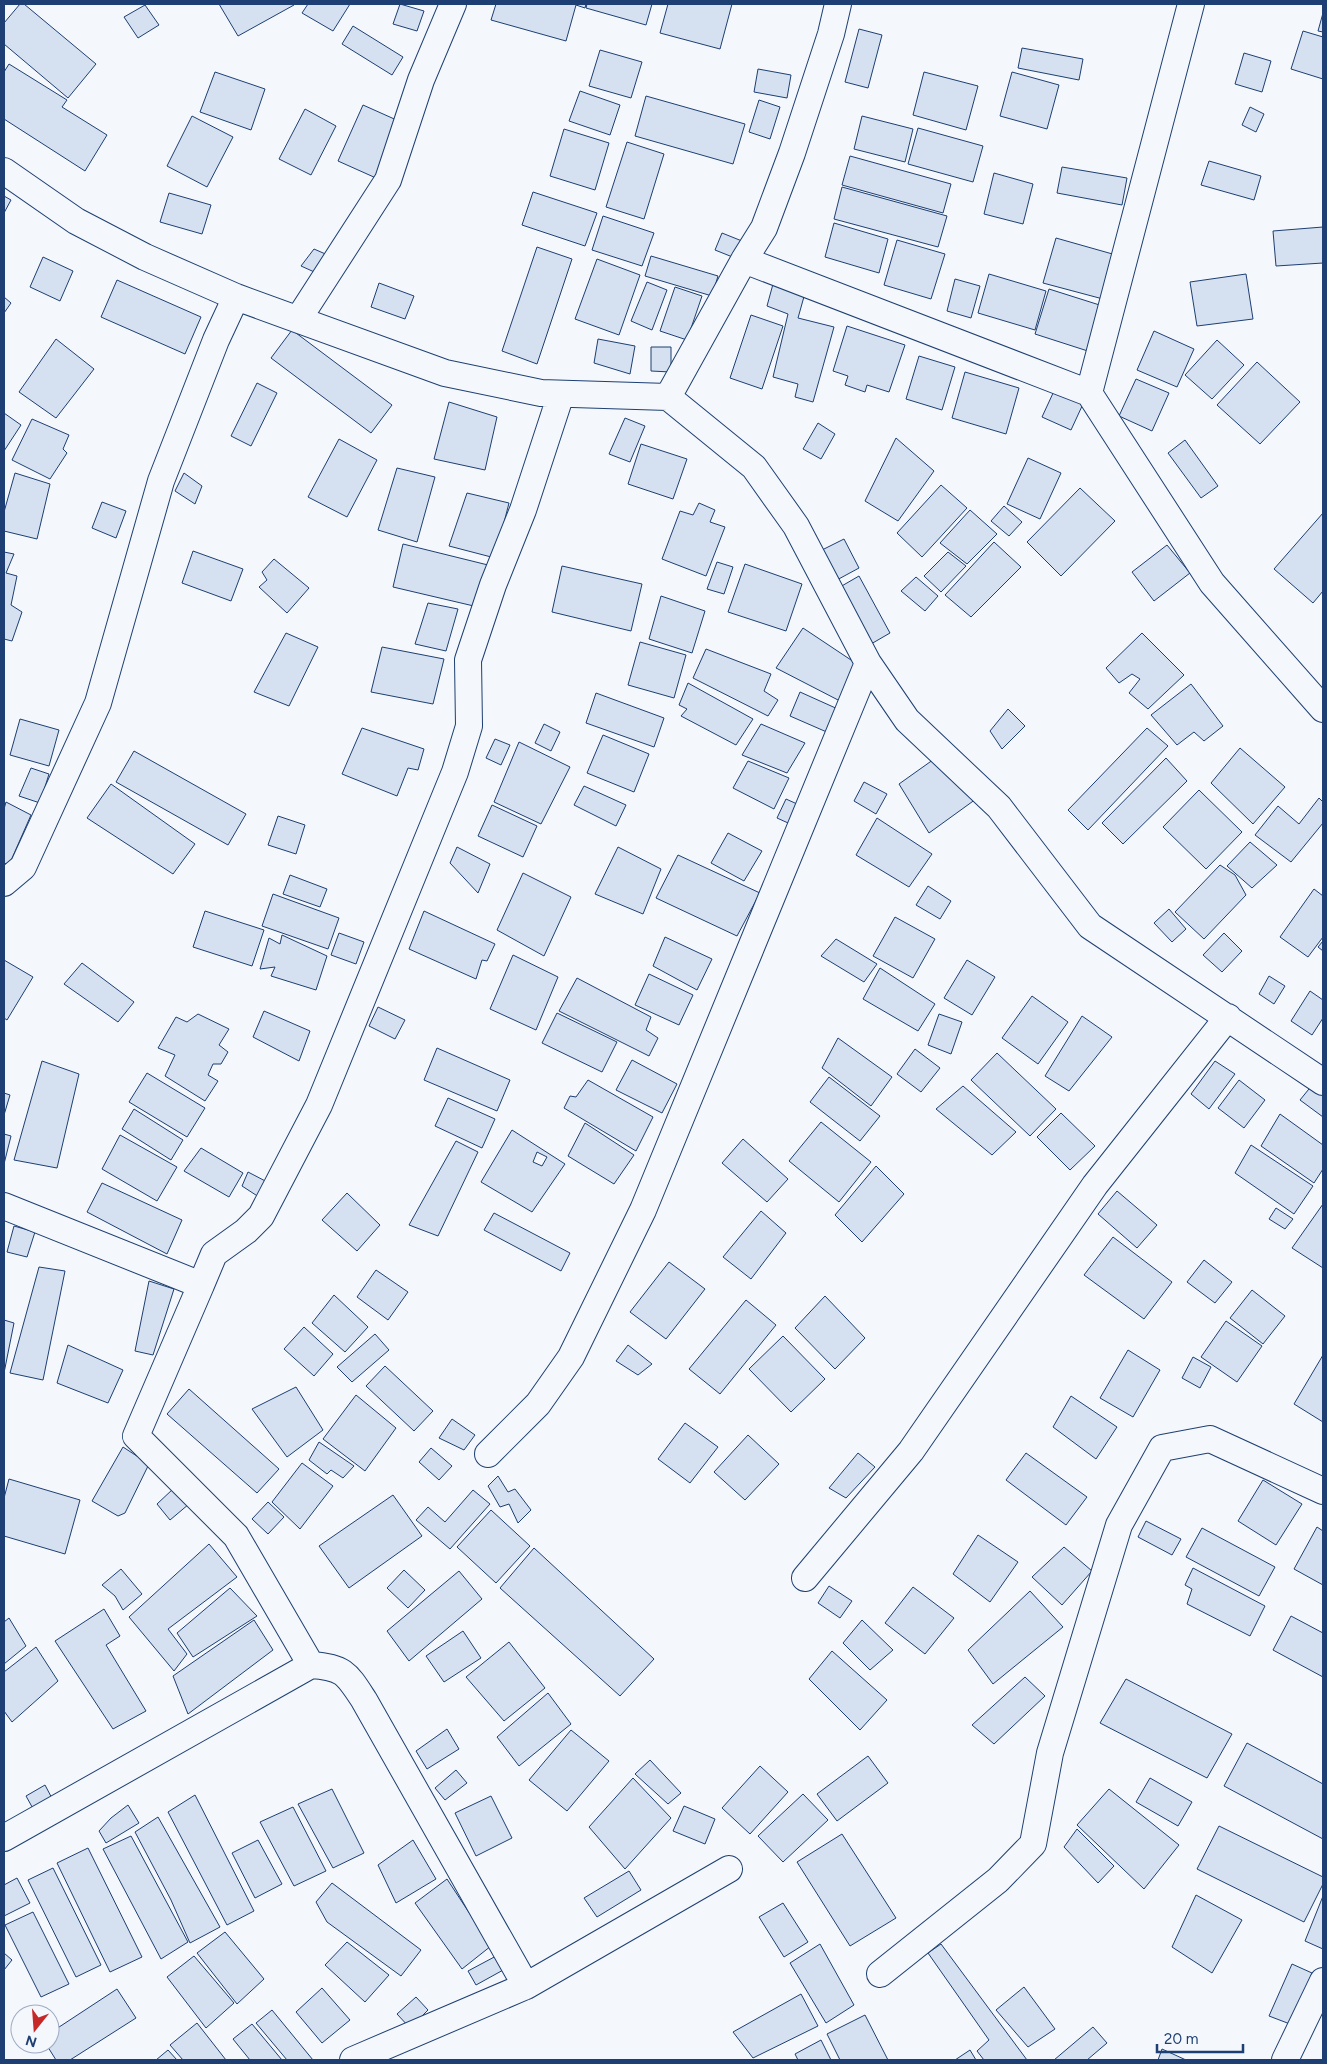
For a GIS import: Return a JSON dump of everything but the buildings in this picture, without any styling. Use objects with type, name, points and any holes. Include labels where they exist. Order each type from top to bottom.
[{"type":"street","points":[[299,318],[388,180],[421,80],[453,4]]},
{"type":"street","points":[[668,397],[768,219],[831,34],[838,4]]},
{"type":"street","points":[[1089,393],[1191,4]]},
{"type":"street","points":[[4,171],[85,226],[145,257],[236,297],[299,318],[445,372],[541,393],[668,397],[754,467],[796,526],[840,614],[868,663],[907,720],[999,807],[1090,926],[1323,1082]]},
{"type":"street","points":[[744,260],[1089,393],[1212,583],[1323,710]]},
{"type":"street","points":[[4,883],[23,867],[98,703],[161,481],[216,340],[236,297]]},
{"type":"street","points":[[311,1665],[236,1536],[136,1436],[214,1254],[246,1231],[260,1216],[319,1105],[370,981],[455,772],[469,726],[468,660],[493,585],[523,510],[561,394]]},
{"type":"street","points":[[488,1454],[538,1404],[571,1357],[644,1210],[868,663]]},
{"type":"street","points":[[805,1578],[911,1451],[1095,1185],[1228,1017]]},
{"type":"street","points":[[4,1206],[201,1285]]},
{"type":"street","points":[[880,1974],[998,1880],[1033,1844],[1050,1753],[1119,1526],[1162,1448],[1210,1439],[1323,1491]]},
{"type":"street","points":[[4,1838],[311,1665],[332,1666],[348,1676],[364,1700],[526,1986]]},
{"type":"street","points":[[353,2060],[526,1986],[729,1869]]},
{"type":"street","points":[[1285,2060],[1323,1981]]}]
